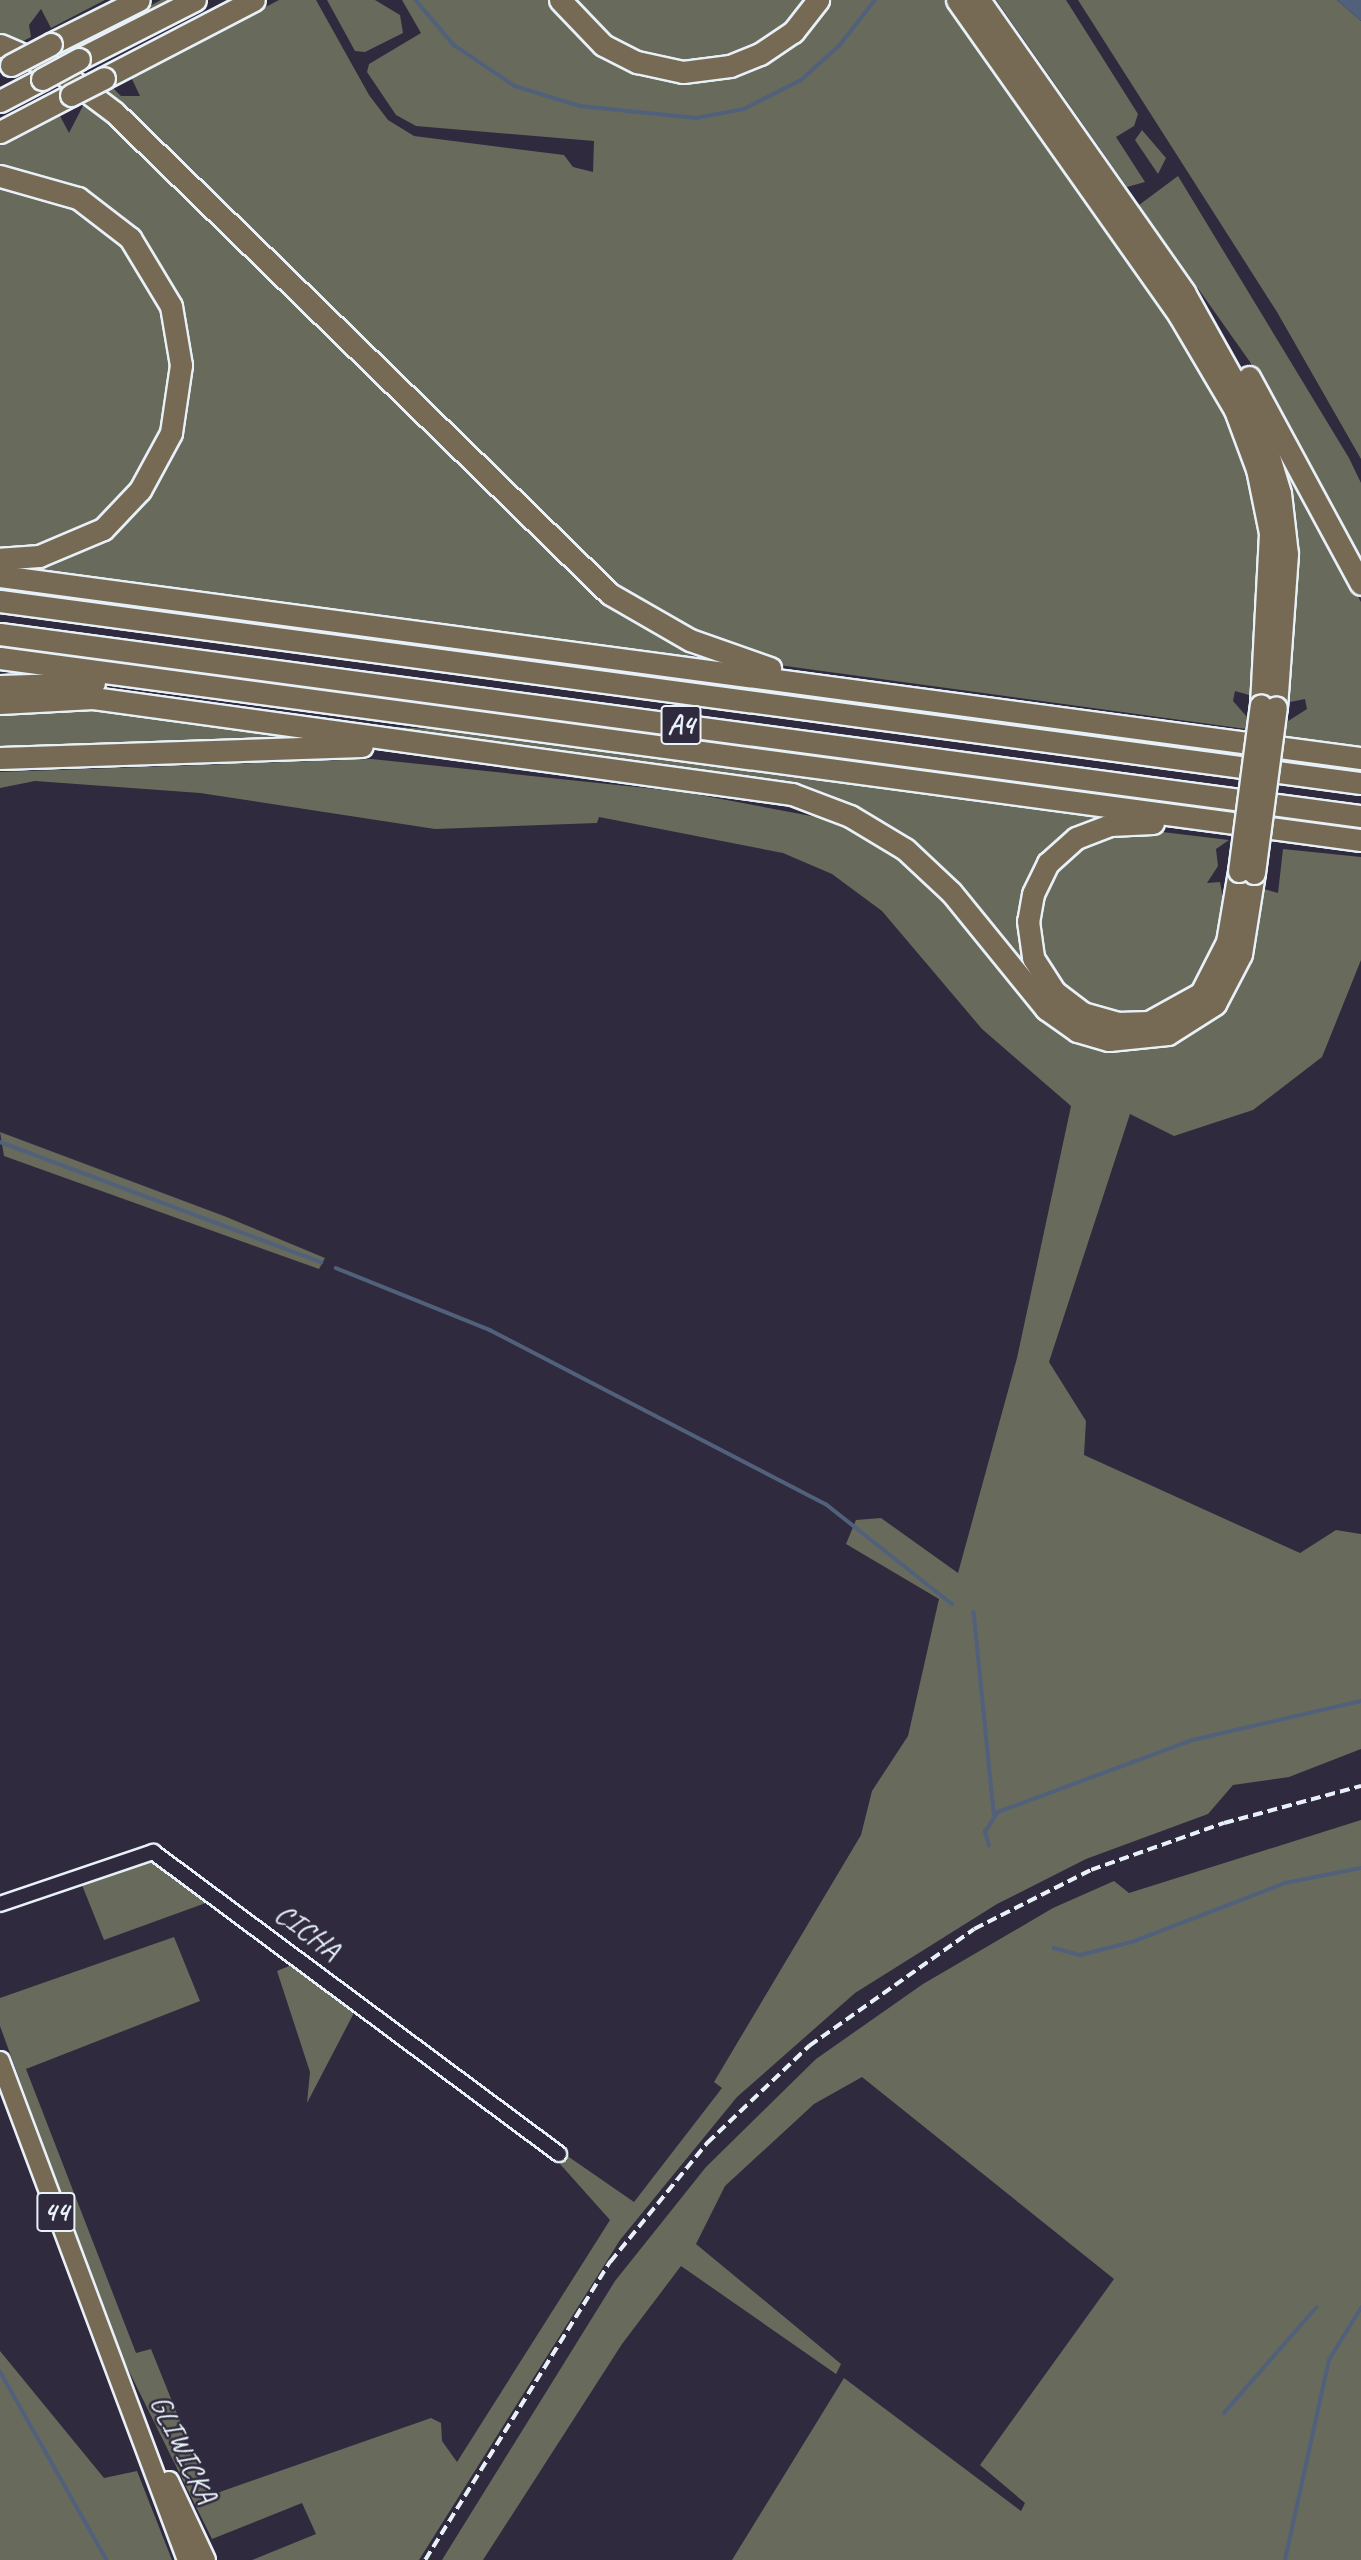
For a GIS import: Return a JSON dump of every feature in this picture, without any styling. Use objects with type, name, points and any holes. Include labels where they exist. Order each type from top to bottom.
[{"type":"highway","points":[[6,68],[139,0]]},
{"type":"highway","points":[[0,101],[195,0]]},
{"type":"highway","points":[[0,132],[254,0]]},
{"type":"highway","points":[[560,0],[603,44],[637,62],[683,72],[730,66],[761,54],[793,32],[818,0]]},
{"type":"highway","points":[[957,0],[1179,315],[1235,410],[1257,469],[1270,533],[1269,706]]},
{"type":"highway","points":[[0,703],[93,698],[758,788],[850,816],[928,869],[1046,1009],[1077,1031],[1109,1040],[1168,1034],[1215,1004],[1241,954],[1247,872],[1269,706],[1289,585],[1280,493],[1261,430],[1230,365],[1184,292],[979,0]]},
{"type":"highway","points":[[0,45],[58,70],[115,113],[610,594],[708,648],[861,691]]},
{"type":"highway","points":[[0,176],[78,198],[130,238],[171,306],[181,365],[171,433],[131,500],[103,529],[39,556],[0,559]]},
{"type":"highway","points":[[1184,292],[1240,362],[1361,584]]},
{"type":"highway","points":[[0,576],[1361,758]]},
{"type":"highway","name":"A4","points":[[0,601],[1361,783]]},
{"type":"highway","name":"A4","points":[[0,634],[1361,816]]},
{"type":"highway","points":[[0,658],[1361,840]]},
{"type":"highway","points":[[0,686],[74,681],[226,688]]},
{"type":"highway","points":[[0,758],[448,747]]},
{"type":"highway","points":[[1232,823],[1110,825],[1062,848],[1040,877],[1030,906],[1039,970],[1068,1003],[1098,1019],[1133,1024],[1163,1018],[1201,993],[1216,971],[1247,872]]},
{"type":"main road","name":"GLIWICKA","points":[[0,2062],[187,2560]]},
{"type":"main road","name":"GLIWICKA","points":[[112,2362],[206,2560]]},
{"type":"street","name":"CICHA","points":[[0,1904],[153,1852],[559,2154]]},
{"type":"green space","points":[[0,0],[105,0],[51,28],[41,9],[29,25],[31,37],[17,44],[0,37]]},
{"type":"green space","points":[[161,0],[177,0],[71,55],[65,51]]},
{"type":"green space","points":[[279,0],[316,0],[369,95],[388,120],[414,136],[564,155],[573,167],[593,172],[594,141],[416,126],[396,115],[367,72],[369,64],[421,33],[402,0],[554,0],[602,51],[733,71],[826,0],[948,0],[1214,384],[1252,480],[1262,531],[1256,697],[1235,691],[1233,701],[1248,718],[1246,729],[771,664],[725,650],[610,585],[102,93],[112,87],[121,96],[140,96],[131,77]]},
{"type":"green space","points":[[327,0],[375,0],[400,15],[403,33],[365,52],[355,51]]},
{"type":"green space","points":[[571,0],[809,0],[783,30],[752,50],[691,63],[630,51],[596,28]]},
{"type":"green space","points":[[996,0],[1066,0],[1138,114],[1134,126],[1116,137],[1145,182],[1127,187]]},
{"type":"green space","points":[[1078,0],[1337,0],[1361,21],[1361,459],[1277,312]]},
{"type":"green space","points":[[86,100],[575,575],[626,616],[701,661],[16,567],[95,537],[178,431],[176,298],[157,262],[102,203],[70,185],[0,169],[0,144],[59,114],[69,133]]},
{"type":"green space","points":[[1142,130],[1166,158],[1158,174],[1135,140]]},
{"type":"green space","points":[[1178,176],[1349,458],[1361,483],[1361,569],[1250,362],[1139,205]]},
{"type":"green space","points":[[0,186],[29,188],[91,213],[153,276],[175,357],[167,424],[142,475],[101,519],[47,547],[0,554]]},
{"type":"green space","points":[[1268,431],[1361,602],[1361,747],[1283,736],[1285,723],[1307,709],[1305,699],[1290,702],[1286,690],[1295,572]]},
{"type":"green space","points":[[65,703],[340,740],[0,752],[0,710]]},
{"type":"green space","points":[[363,725],[446,730],[1101,815],[1041,859],[1036,981],[867,818]]},
{"type":"green space","points":[[372,759],[684,792],[827,819],[875,839],[926,877],[1112,1049],[1185,1036],[1214,1017],[1238,988],[1253,953],[1264,889],[1278,893],[1283,849],[1361,857],[1361,960],[1322,1057],[1253,1110],[1174,1136],[1130,1114],[1049,1362],[1086,1421],[1084,1455],[1300,1553],[1336,1530],[1361,1534],[1361,1749],[1289,1777],[1233,1785],[1208,1814],[1086,1859],[997,1904],[855,1993],[737,2097],[620,2240],[419,2560],[252,2560],[316,2534],[302,2503],[212,2539],[117,2347],[0,2026],[0,1998],[174,1937],[200,2001],[26,2069],[136,2353],[151,2349],[207,2488],[214,2494],[431,2418],[441,2423],[442,2441],[457,2462],[610,2220],[560,2164],[566,2155],[634,2202],[722,2088],[714,2082],[861,1835],[872,1791],[908,1736],[939,1599],[846,1544],[856,1520],[881,1518],[958,1573],[1017,1358],[1071,1106],[982,1029],[882,911],[832,874],[783,853],[599,817],[597,823],[435,829],[200,793],[35,781],[0,788],[0,772]]},
{"type":"green space","points":[[1154,831],[1229,840],[1216,849],[1218,866],[1207,883],[1220,882],[1226,916],[1219,948],[1198,984],[1159,1011],[1100,1011],[1058,981],[1036,930],[1037,907],[1060,862],[1097,835]]},
{"type":"green space","points":[[0,1132],[224,1216],[325,1258],[319,1269],[4,1156]]},
{"type":"green space","points":[[1361,1820],[1361,2560],[732,2560],[844,2378],[1021,2511],[1025,2503],[980,2465],[1114,2279],[862,2077],[814,2104],[725,2186],[696,2244],[841,2364],[836,2374],[681,2266],[622,2344],[483,2560],[442,2560],[615,2281],[706,2167],[816,2059],[923,1984],[1053,1908],[1114,1881],[1129,1893]]},
{"type":"green space","points":[[145,1853],[214,1900],[104,1940],[80,1880]]},
{"type":"green space","points":[[294,1964],[356,2009],[307,2103],[310,2072],[277,1971]]},
{"type":"green space","points":[[0,2351],[104,2478],[137,2471],[172,2560],[0,2560]]},
{"type":"water","points":[[1337,0],[1361,0],[1361,21]]},
{"type":"waterway","points":[[416,0],[454,45],[515,86],[580,106],[696,118],[744,109],[801,80],[839,46],[875,0]]},
{"type":"waterway","points":[[0,1142],[321,1262]]},
{"type":"waterway","points":[[336,1268],[490,1330],[826,1504],[952,1604]]},
{"type":"waterway","points":[[974,1612],[994,1814]]},
{"type":"waterway","points":[[989,1846],[985,1832],[998,1812],[1193,1740],[1361,1701]]},
{"type":"waterway","points":[[1054,1948],[1081,1955],[1135,1941],[1285,1883],[1361,1868]]},
{"type":"waterway","points":[[1224,2413],[1316,2308]]},
{"type":"waterway","points":[[1285,2560],[1329,2360],[1361,2308]]},
{"type":"waterway","points":[[0,2371],[107,2560]]},
{"type":"railway","points":[[425,2560],[610,2262],[707,2143],[809,2046],[974,1929],[1091,1870],[1224,1823],[1361,1786]]}]
